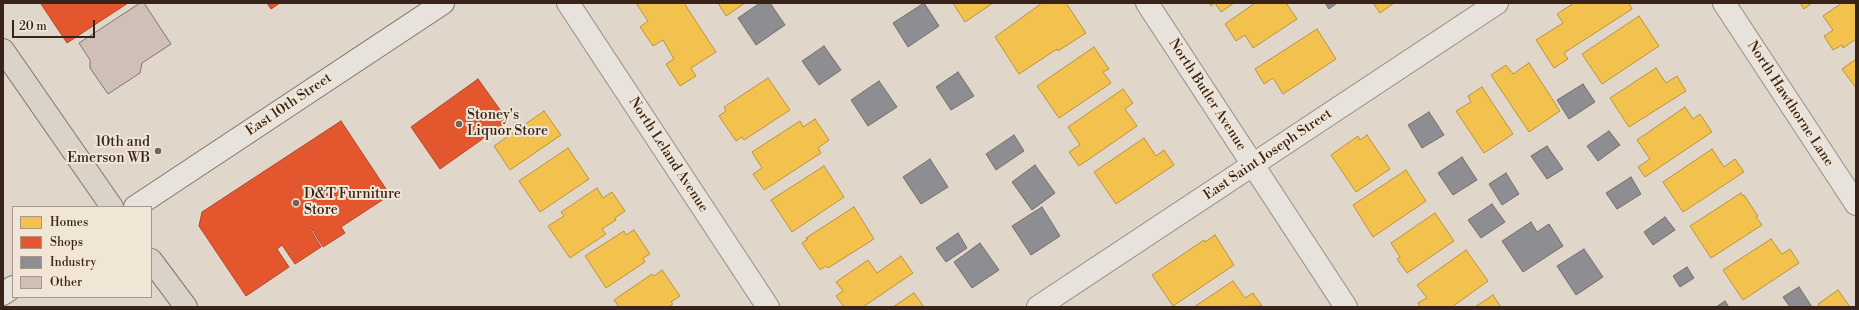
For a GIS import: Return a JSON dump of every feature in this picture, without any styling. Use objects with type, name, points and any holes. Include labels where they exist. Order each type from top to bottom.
[{"type":"main road","points":[[3,50],[111,206]]},
{"type":"main road","points":[[152,261],[186,307]]},
{"type":"street","name":"East 10th Street","points":[[136,206],[443,3]]},
{"type":"street","name":"North Leland Avenue","points":[[568,3],[768,307]]},
{"type":"street","name":"North Butler Avenue","points":[[1146,3],[1346,307]]},
{"type":"street","name":"East Saint Joseph Street","points":[[1038,307],[1497,3]]},
{"type":"street","name":"North Hawthorne Lane","points":[[1724,3],[1856,204]]},
{"type":"street","points":[[3,294],[12,288]]},
{"type":"building: Homes","points":[[636,3],[684,3],[716,52],[691,68],[696,76],[680,86],[666,64],[674,59],[663,40],[653,46],[640,27],[648,21]]},
{"type":"building: Homes","points":[[718,3],[745,3],[726,16]]},
{"type":"building: Homes","points":[[953,3],[993,3],[965,22]]},
{"type":"building: Homes","points":[[1042,3],[1066,3],[1086,33],[1058,51],[1057,49],[1019,74],[995,37]]},
{"type":"building: Homes","points":[[1215,3],[1234,3],[1221,12]]},
{"type":"building: Homes","points":[[1255,3],[1286,3],[1297,19],[1253,48],[1245,35],[1236,41],[1225,24]]},
{"type":"building: Homes","points":[[1373,3],[1394,3],[1380,13]]},
{"type":"building: Homes","points":[[1574,3],[1629,3],[1632,9],[1564,53],[1568,59],[1554,68],[1536,40],[1563,23],[1557,14]]},
{"type":"building: Homes","points":[[1800,3],[1812,3],[1804,9]]},
{"type":"building: Homes","points":[[1842,3],[1856,3],[1856,39],[1843,48],[1842,45],[1833,50],[1824,36],[1833,30],[1823,16]]},
{"type":"building: Homes","points":[[1639,16],[1659,46],[1602,84],[1582,54]]},
{"type":"building: Homes","points":[[1317,29],[1336,59],[1283,94],[1273,78],[1264,84],[1255,69]]},
{"type":"building: Homes","points":[[1094,47],[1109,69],[1103,72],[1111,83],[1059,118],[1037,86]]},
{"type":"building: Homes","points":[[1856,59],[1856,88],[1842,69]]},
{"type":"building: Homes","points":[[1529,63],[1560,111],[1529,132],[1491,75],[1506,65],[1513,74]]},
{"type":"building: Homes","points":[[1656,68],[1666,83],[1677,76],[1686,91],[1629,127],[1610,98]]},
{"type":"building: Homes","points":[[768,78],[790,110],[744,140],[742,137],[736,141],[719,116],[726,111],[724,107]]},
{"type":"building: Homes","points":[[1482,87],[1513,134],[1484,153],[1456,111],[1471,102],[1468,96]]},
{"type":"building: Homes","points":[[1123,89],[1133,103],[1125,109],[1137,126],[1079,166],[1069,152],[1080,145],[1068,127]]},
{"type":"building: Homes","points":[[1685,107],[1693,119],[1700,114],[1712,132],[1645,177],[1638,167],[1650,159],[1637,140]]},
{"type":"building: Homes","points":[[544,111],[561,135],[510,170],[494,146]]},
{"type":"building: Homes","points":[[815,119],[829,140],[818,148],[821,153],[764,190],[753,174],[762,168],[752,152],[800,121],[803,127]]},
{"type":"building: Homes","points":[[1367,135],[1390,169],[1356,192],[1331,155],[1358,136],[1360,140]]},
{"type":"building: Homes","points":[[1144,138],[1156,156],[1164,150],[1174,165],[1116,204],[1094,172]]},
{"type":"building: Homes","points":[[568,148],[589,179],[540,212],[519,181]]},
{"type":"building: Homes","points":[[1712,149],[1724,167],[1735,159],[1744,172],[1683,212],[1663,182]]},
{"type":"building: Homes","points":[[824,166],[844,197],[792,232],[771,200]]},
{"type":"building: Homes","points":[[1406,170],[1426,201],[1373,237],[1353,205]]},
{"type":"building: Homes","points":[[597,188],[603,198],[612,192],[625,211],[615,218],[616,220],[602,229],[606,234],[570,258],[548,226],[564,216],[561,212]]},
{"type":"building: Homes","points":[[1741,193],[1743,196],[1744,195],[1758,216],[1756,217],[1762,225],[1711,258],[1690,226]]},
{"type":"building: Homes","points":[[854,207],[874,239],[828,268],[826,266],[820,270],[802,243],[808,239],[806,238]]},
{"type":"building: Homes","points":[[1435,213],[1454,241],[1407,273],[1397,259],[1400,257],[1391,243]]},
{"type":"building: Homes","points":[[634,230],[650,254],[643,258],[645,262],[606,288],[585,256],[624,231],[626,235]]},
{"type":"building: Homes","points":[[1215,235],[1234,265],[1173,306],[1152,275],[1204,240],[1205,242]]},
{"type":"building: Homes","points":[[1771,239],[1782,254],[1790,249],[1799,263],[1743,300],[1723,270]]},
{"type":"building: Homes","points":[[1466,250],[1488,281],[1452,307],[1420,307],[1418,303],[1427,298],[1417,285]]},
{"type":"building: Homes","points":[[901,256],[913,273],[863,307],[844,307],[836,296],[843,291],[836,282],[868,260],[877,273]]},
{"type":"building: Homes","points":[[662,270],[680,296],[671,302],[673,304],[668,307],[619,307],[614,300],[652,274],[654,276]]},
{"type":"building: Homes","points":[[1233,281],[1245,298],[1253,293],[1262,306],[1194,307]]},
{"type":"building: Homes","points":[[1838,290],[1850,307],[1820,307],[1818,304]]},
{"type":"building: Homes","points":[[914,293],[924,307],[893,307]]},
{"type":"building: Homes","points":[[1493,295],[1501,307],[1475,307]]},
{"type":"building: Shops","points":[[128,3],[67,43],[41,4]]},
{"type":"building: Shops","points":[[267,3],[280,3],[271,9]]},
{"type":"building: Shops","name":"Stoney's Liquor Store","points":[[478,79],[508,121],[440,169],[411,127]]},
{"type":"building: Shops","name":"D&T Furniture Store","points":[[341,121],[390,195],[341,227],[345,233],[323,247],[311,228],[310,229],[321,247],[295,264],[282,245],[277,249],[289,267],[246,296],[199,226],[202,212]]},
{"type":"building: Industry","points":[[760,3],[770,3],[785,25],[756,45],[738,18]]},
{"type":"building: Industry","points":[[924,3],[939,26],[908,47],[893,23]]},
{"type":"building: Industry","points":[[1325,3],[1337,3],[1329,9]]},
{"type":"building: Industry","points":[[824,46],[841,70],[819,85],[802,61]]},
{"type":"building: Industry","points":[[958,72],[974,96],[951,110],[936,87]]},
{"type":"building: Industry","points":[[879,81],[897,107],[868,126],[851,100]]},
{"type":"building: Industry","points":[[1583,84],[1595,102],[1569,119],[1557,100]]},
{"type":"building: Industry","points":[[1429,112],[1444,135],[1422,148],[1408,125]]},
{"type":"building: Industry","points":[[1609,131],[1620,145],[1598,161],[1587,146]]},
{"type":"building: Industry","points":[[1014,135],[1024,151],[996,170],[986,154]]},
{"type":"building: Industry","points":[[1547,146],[1563,169],[1547,179],[1531,156]]},
{"type":"building: Industry","points":[[1462,157],[1477,180],[1453,195],[1438,173]]},
{"type":"building: Industry","points":[[930,159],[948,187],[921,204],[903,177]]},
{"type":"building: Industry","points":[[1035,165],[1055,193],[1032,210],[1012,182]]},
{"type":"building: Industry","points":[[1506,173],[1519,194],[1502,205],[1489,184]]},
{"type":"building: Industry","points":[[1631,177],[1641,194],[1617,209],[1606,193]]},
{"type":"building: Industry","points":[[1492,204],[1505,222],[1481,238],[1468,220]]},
{"type":"building: Industry","points":[[1042,207],[1060,236],[1031,255],[1012,226]]},
{"type":"building: Industry","points":[[1665,217],[1675,230],[1653,245],[1644,232]]},
{"type":"building: Industry","points":[[1531,222],[1537,232],[1549,224],[1563,246],[1523,272],[1502,241]]},
{"type":"building: Industry","points":[[958,233],[967,248],[946,262],[936,248]]},
{"type":"building: Industry","points":[[980,243],[999,270],[972,288],[954,262]]},
{"type":"building: Industry","points":[[1584,249],[1603,277],[1576,295],[1557,266]]},
{"type":"building: Industry","points":[[1687,267],[1694,278],[1680,287],[1673,276]]},
{"type":"building: Industry","points":[[1799,287],[1812,307],[1790,307],[1783,297]]},
{"type":"building: Industry","points":[[1725,301],[1729,307],[1716,307]]},
{"type":"building: Other","points":[[140,3],[144,3],[171,44],[142,63],[140,73],[108,94],[90,68],[90,60],[79,43]]},
{"type":"place","name":"Stoney's Liquor Store","points":[[459,124]]},
{"type":"place","name":"10th and Emerson WB","points":[[158,151]]},
{"type":"place","name":"D&T Furniture Store","points":[[296,203]]}]
